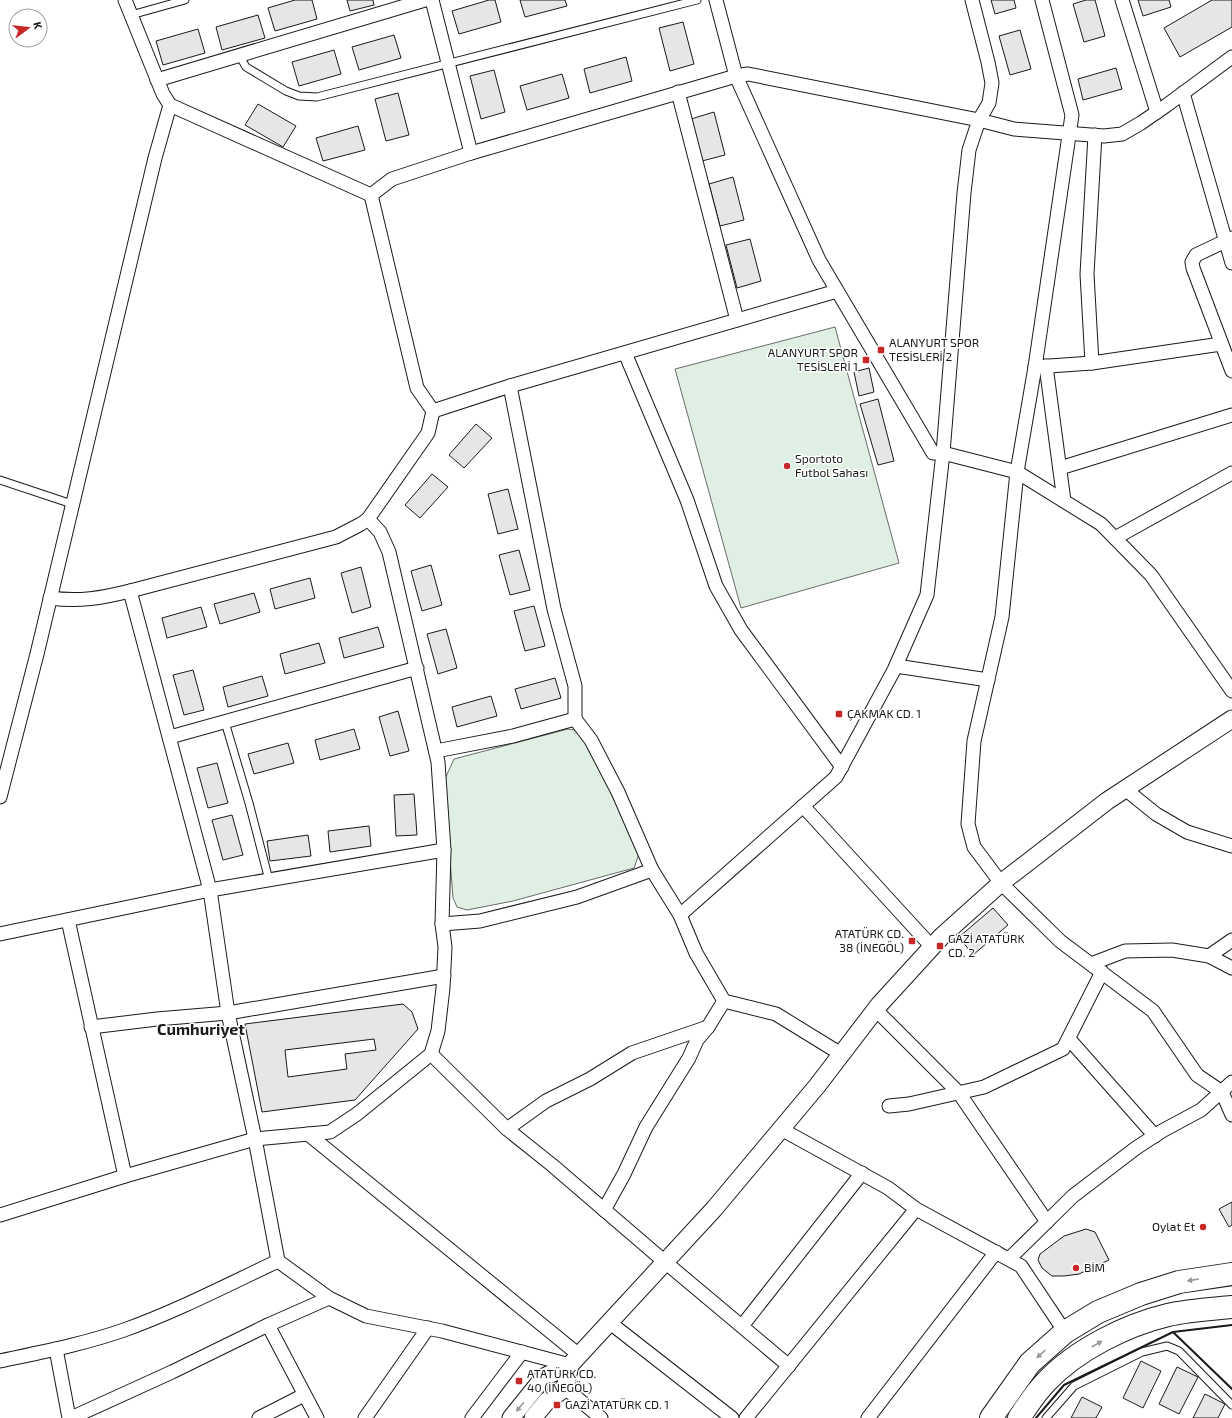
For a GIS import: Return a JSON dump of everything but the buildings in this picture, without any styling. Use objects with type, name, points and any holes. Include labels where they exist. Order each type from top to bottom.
[{"type":"highway","points":[[991,1418],[1030,1364],[1065,1332],[1098,1312],[1140,1294],[1178,1282],[1232,1274]]},
{"type":"highway","points":[[1019,1418],[1046,1382],[1069,1361],[1098,1343],[1132,1326],[1169,1315],[1232,1307]]},
{"type":"street","points":[[125,0],[162,94],[170,105],[371,195]]},
{"type":"street","points":[[157,80],[425,0]]},
{"type":"street","points":[[432,0],[471,153]]},
{"type":"street","points":[[716,0],[736,76],[819,260],[933,453],[944,453],[1017,472],[1101,524],[1151,575],[1232,691]]},
{"type":"street","points":[[680,915],[836,777],[896,666],[927,595],[944,453],[964,193],[969,150],[979,120],[988,103],[992,83],[972,0]]},
{"type":"street","points":[[1042,0],[1072,115],[1041,366],[1017,472],[1002,617],[974,742],[968,824],[974,848],[1001,883],[1060,941],[1153,1011],[1197,1075],[1222,1092],[1232,1115]]},
{"type":"street","points":[[1122,0],[1158,112]]},
{"type":"street","points":[[371,195],[392,179],[471,153],[678,92],[748,74],[979,120],[1014,129],[1104,136],[1122,134],[1141,123],[1232,57]]},
{"type":"street","points":[[678,92],[737,320]]},
{"type":"street","points":[[1183,93],[1229,239],[1232,263]]},
{"type":"street","points":[[0,797],[50,598],[153,165],[170,105]]},
{"type":"street","points":[[1092,363],[1087,274],[1095,135]]},
{"type":"street","points":[[50,598],[69,600],[100,598],[130,591],[336,537],[368,519],[428,433],[433,411],[417,388],[371,195]]},
{"type":"street","points":[[1229,239],[1196,255],[1192,265],[1232,371]]},
{"type":"street","points":[[433,411],[510,386],[838,291]]},
{"type":"street","points":[[1041,366],[1092,363],[1222,344]]},
{"type":"street","points":[[625,353],[687,500],[716,586],[740,630],[842,767]]},
{"type":"street","points":[[1041,366],[1060,468],[1064,501]]},
{"type":"street","points":[[510,386],[554,609],[575,686],[575,719],[591,740],[611,779],[652,870],[680,915],[696,953],[724,1002],[776,1014],[842,1054]]},
{"type":"street","points":[[1060,468],[1232,415]]},
{"type":"street","points":[[1115,538],[1232,473]]},
{"type":"street","points":[[0,1215],[125,1176],[255,1139],[330,1132],[357,1114],[431,1054],[438,1031],[444,976],[445,947],[442,924],[444,850],[438,762],[389,552],[380,532],[368,519]]},
{"type":"street","points":[[130,591],[210,890],[228,1013],[255,1139],[278,1261],[329,1298],[366,1316],[428,1328],[522,1352],[575,1360]]},
{"type":"street","points":[[896,666],[988,680]]},
{"type":"street","points":[[170,737],[417,668]]},
{"type":"street","points":[[436,751],[513,736],[575,719]]},
{"type":"street","points":[[511,1418],[544,1377],[575,1360],[714,1209],[781,1129],[876,1010],[942,936],[1001,883],[1101,806],[1232,719]]},
{"type":"street","points":[[1125,789],[1156,814],[1187,832],[1232,846]]},
{"type":"street","points":[[803,806],[932,947]]},
{"type":"street","points":[[0,934],[210,890],[444,850]]},
{"type":"street","points":[[442,924],[480,921],[577,897],[652,870]]},
{"type":"street","points":[[68,920],[125,1176]]},
{"type":"street","points":[[1209,956],[1232,940]]},
{"type":"street","points":[[1091,964],[1125,951],[1172,950],[1209,956],[1232,968]]},
{"type":"street","points":[[889,1106],[909,1104],[984,1087],[1062,1049],[1069,1039],[1102,972]]},
{"type":"street","points":[[91,1027],[157,1019],[228,1013],[444,976]]},
{"type":"street","points":[[604,1210],[624,1174],[646,1127],[689,1058],[697,1040],[708,1027],[724,1002]]},
{"type":"street","points":[[876,1010],[958,1093],[1047,1222]]},
{"type":"street","points":[[507,1129],[546,1101],[590,1079],[632,1053],[708,1027]]},
{"type":"street","points":[[1069,1039],[1154,1136]]},
{"type":"street","points":[[431,1054],[507,1129],[552,1165],[789,1366]]},
{"type":"street","points":[[1009,1259],[1073,1196],[1136,1148],[1154,1136],[1201,1110],[1232,1082]]},
{"type":"street","points":[[781,1129],[888,1188],[916,1209],[1021,1266],[1065,1332]]},
{"type":"street","points":[[308,1134],[575,1360]]},
{"type":"street","points":[[742,1326],[862,1173]]},
{"type":"street","points":[[746,1418],[916,1209]]},
{"type":"street","points":[[868,1418],[996,1252]]},
{"type":"street","points":[[0,1361],[56,1349],[124,1330],[183,1306],[278,1261]]},
{"type":"street","points":[[56,1349],[70,1418],[329,1298]]},
{"type":"street","points":[[609,1322],[732,1418]]},
{"type":"street","points":[[268,1325],[317,1418]]},
{"type":"street","points":[[365,1418],[428,1328]]},
{"type":"street","points":[[472,1418],[522,1352]]},
{"type":"street","points":[[533,1418],[547,1401],[565,1388],[575,1360]]},
{"type":"street","points":[[565,1388],[601,1418]]},
{"type":"street","points":[[259,1418],[304,1395]]},
{"type":"lane","points":[[131,15],[185,0]]},
{"type":"lane","points":[[239,55],[246,67],[286,91],[299,96],[317,97],[697,0]]},
{"type":"lane","points":[[0,480],[72,504]]},
{"type":"lane","points":[[226,722],[269,880]]},
{"type":"lane","points":[[1046,1418],[1074,1386],[1142,1352],[1167,1346],[1178,1351],[1232,1405]]},
{"type":"green space","name":"Sportoto Futbol Sahası","points":[[835,327],[899,563],[741,608],[675,369]]},
{"type":"green space","points":[[568,729],[581,731],[640,851],[634,868],[513,901],[467,910],[457,907],[453,898],[444,781],[454,759]]},
{"type":"wall","points":[[1173,1332],[1232,1325]]},
{"type":"wall","points":[[1036,1418],[1064,1385],[1173,1332],[1232,1389]]},
{"type":"place","name":"ALANYURT SPOR TESİSLERİ 2","points":[[881,350]]},
{"type":"place","name":"ALANYURT SPOR TESİSLERİ 1","points":[[866,360]]},
{"type":"place","name":"Sportoto Futbol Sahası","points":[[787,466]]},
{"type":"place","name":"ÇAKMAK CD. 1","points":[[839,714]]},
{"type":"place","name":"ATATÜRK CD. 38 (İNEGÖL)","points":[[912,941]]},
{"type":"place","name":"GAZİ ATATÜRK CD. 2","points":[[940,946]]},
{"type":"place","name":"Oylat Et","points":[[1203,1227]]},
{"type":"place","name":"BİM","points":[[1076,1268]]},
{"type":"place","name":"ATATÜRK CD. 40 (İNEGÖL)","points":[[519,1381]]},
{"type":"place","name":"GAZİ ATATÜRK CD. 1","points":[[557,1405]]},
{"type":"district","name":"Cumhuriyet","points":[[201,1029]]}]
